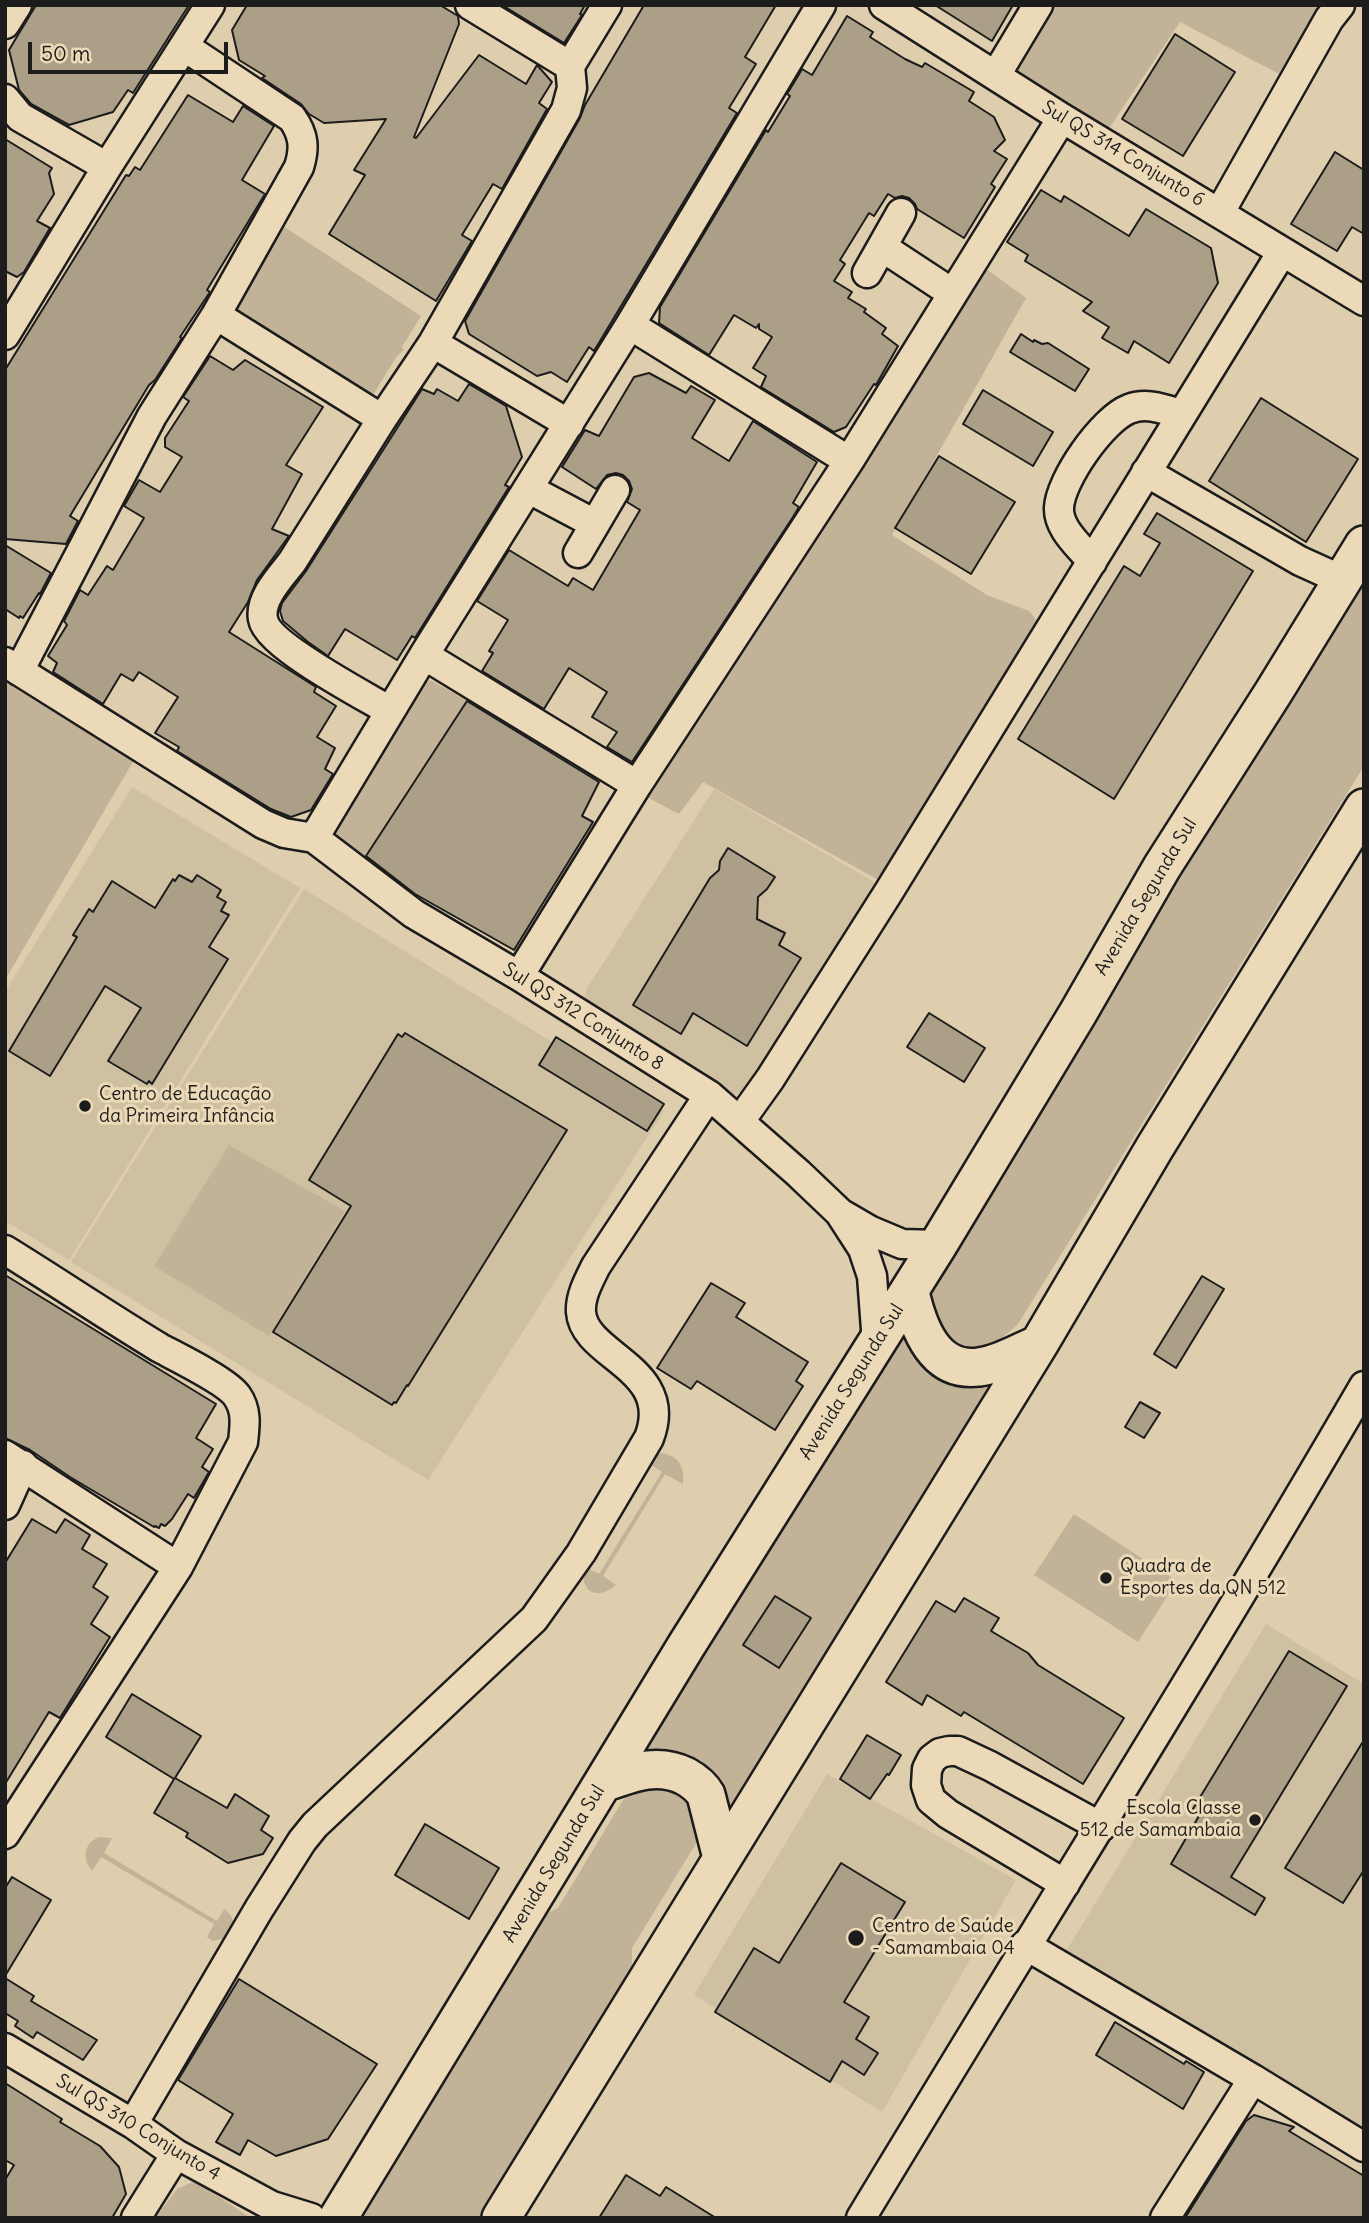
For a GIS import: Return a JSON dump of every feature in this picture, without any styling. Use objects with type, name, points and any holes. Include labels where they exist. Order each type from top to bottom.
[{"type":"main road","name":"Avenida Segunda Sul","points":[[338,2218],[603,1783],[910,1292],[1078,1013],[1162,867],[1364,545]]},
{"type":"main road","points":[[501,2218],[1039,1344],[1154,1146],[1364,808]]},
{"type":"main road","points":[[910,1292],[916,1319],[926,1340],[943,1359],[956,1366],[981,1367],[1039,1344]]},
{"type":"main road","points":[[603,1783],[647,1769],[673,1770],[694,1781],[706,1795],[722,1858]]},
{"type":"street","points":[[5,24],[17,5]]},
{"type":"street","points":[[5,335],[15,295],[107,167],[210,5]]},
{"type":"street","points":[[470,5],[570,66]]},
{"type":"street","points":[[390,711],[289,649],[268,632],[263,611],[276,582],[292,562],[433,344],[566,110],[572,89],[570,66],[607,5]]},
{"type":"street","points":[[185,47],[284,111],[297,125],[304,142],[303,153],[299,167],[216,315],[152,416],[12,666],[263,824],[284,833],[314,838],[424,655],[630,325],[821,5]]},
{"type":"street","name":"Sul QS 314 Conjunto 6","points":[[884,5],[1062,118],[1364,301]]},
{"type":"street","points":[[996,75],[1038,5]]},
{"type":"street","points":[[1220,212],[1329,19],[1340,5]]},
{"type":"street","points":[[5,99],[20,117],[107,167]]},
{"type":"street","points":[[519,976],[636,785],[849,461],[1062,118]]},
{"type":"street","points":[[867,273],[901,213]]},
{"type":"street","points":[[882,247],[952,293]]},
{"type":"street","points":[[740,1122],[888,893],[1282,252]]},
{"type":"street","points":[[216,315],[382,419]]},
{"type":"street","points":[[630,325],[849,461]]},
{"type":"street","points":[[433,344],[569,424]]},
{"type":"street","points":[[1092,562],[1063,526],[1059,508],[1063,491],[1077,462],[1097,434],[1127,409],[1146,405],[1181,414]]},
{"type":"street","points":[[1146,472],[1300,561],[1342,580]]},
{"type":"street","points":[[529,489],[595,524]]},
{"type":"street","points":[[578,553],[615,490]]},
{"type":"street","points":[[424,655],[636,785]]},
{"type":"street","name":"Sul QS 312 Conjunto 8","points":[[314,838],[414,914],[709,1095],[798,1172],[840,1213],[863,1249],[872,1276],[877,1343]]},
{"type":"street","points":[[133,2124],[302,1841],[315,1825],[534,1619],[581,1553],[649,1438],[654,1418],[652,1401],[647,1390],[640,1379],[592,1335],[584,1325],[581,1310],[586,1285],[596,1266],[709,1095]]},
{"type":"street","name":"Sul QS 312 Conjunto 8","points":[[840,1213],[871,1231],[902,1244],[938,1245]]},
{"type":"street","points":[[5,1250],[158,1347],[228,1387],[239,1397],[246,1421],[243,1442],[178,1567],[5,1834]]},
{"type":"street","points":[[861,2218],[1025,1945],[1101,1827],[1364,1386]]},
{"type":"street","points":[[5,1505],[14,1460],[178,1567]]},
{"type":"street","points":[[1065,1884],[948,1814],[931,1800],[926,1785],[927,1769],[932,1759],[940,1753],[958,1751],[1101,1827]]},
{"type":"street","points":[[1025,1945],[1364,2147]]},
{"type":"street","name":"Sul QS 310 Conjunto 4","points":[[5,2048],[133,2124],[176,2154],[277,2212],[311,2218]]},
{"type":"street","points":[[1165,2218],[1253,2079]]},
{"type":"street","points":[[136,2218],[176,2154]]},
{"type":"shaded area","points":[[1051,5],[1327,5],[1283,76],[1180,22],[1108,130],[1013,68]]},
{"type":"shaded area","points":[[263,213],[421,316],[402,347],[404,350],[397,356],[373,395],[212,294]]},
{"type":"shaded area","points":[[981,265],[1026,298],[892,535],[987,595],[1029,611],[1037,621],[880,881],[703,782],[679,814],[645,796]]},
{"type":"shaded area","points":[[1364,558],[1364,766],[1018,1324],[992,1347],[971,1356],[942,1346],[921,1306]]},
{"type":"shaded area","points":[[5,677],[134,760],[5,980]]},
{"type":"shaded area","points":[[430,680],[467,700],[362,861],[329,840],[422,685]]},
{"type":"shaded area","name":"Centro de Educação da Primeira Infância","points":[[132,787],[300,888],[69,1260],[5,1221],[5,992]]},
{"type":"shaded area","points":[[714,789],[876,883],[757,1085],[727,1098],[583,1004],[586,990]]},
{"type":"shaded area","points":[[304,889],[664,1111],[428,1480],[71,1262]]},
{"type":"shaded area","points":[[229,1145],[345,1211],[269,1336],[154,1266]]},
{"type":"shaded area","points":[[902,1323],[916,1356],[925,1366],[948,1375],[997,1380],[727,1819],[633,1761]]},
{"type":"shaded area","points":[[662,1453],[680,1463],[683,1484],[665,1474],[603,1576],[616,1585],[602,1593],[591,1591],[584,1582],[584,1566],[599,1574],[662,1472],[648,1463]]},
{"type":"shaded area","name":"Quadra de Esportes da QN 512","points":[[1074,1514],[1177,1581],[1138,1642],[1034,1575]]},
{"type":"shaded area","name":"Escola Classe 512 de Samambaia","points":[[1266,1624],[1364,1684],[1364,2138],[1063,1956]]},
{"type":"shaded area","name":"Centro de Saúde - Samambaia 04","points":[[827,1774],[1016,1880],[882,2112],[694,1995]]},
{"type":"shaded area","points":[[649,1783],[686,1793],[701,1828],[697,1842],[632,1948],[632,1973],[484,2218],[354,2218],[539,1917],[558,1908],[623,1800]]},
{"type":"shaded area","points":[[99,1837],[112,1838],[104,1853],[217,1921],[224,1909],[233,1919],[227,1938],[213,1941],[207,1937],[214,1924],[101,1857],[92,1871],[87,1861],[87,1847]]},
{"type":"shaded area","points":[[195,2181],[251,2218],[155,2218],[177,2189]]},
{"type":"building","points":[[36,5],[189,5],[133,93],[128,90],[113,112],[69,125],[31,104],[19,90],[9,50]]},
{"type":"building","points":[[247,5],[440,5],[458,16],[459,24],[414,137],[416,138],[479,55],[526,84],[537,65],[552,82],[539,103],[547,109],[502,189],[493,184],[462,235],[472,241],[436,301],[329,234],[365,175],[354,170],[386,119],[324,123],[262,78],[265,76],[239,60],[232,30]]},
{"type":"building","points":[[502,5],[585,5],[580,14],[582,15],[564,43]]},
{"type":"building","points":[[644,5],[776,5],[745,57],[756,64],[729,108],[737,113],[594,351],[589,347],[567,382],[551,372],[537,376],[469,334],[465,321]]},
{"type":"building","points":[[935,5],[1013,5],[992,41]]},
{"type":"building","points":[[847,16],[873,32],[870,37],[905,59],[922,67],[925,63],[974,92],[969,101],[994,117],[1005,140],[994,151],[1007,159],[991,184],[995,187],[964,238],[917,209],[909,198],[902,196],[895,198],[888,194],[874,216],[869,213],[840,260],[845,264],[834,281],[852,292],[848,298],[866,309],[864,312],[886,328],[882,334],[898,346],[876,385],[874,384],[846,427],[834,432],[761,387],[766,376],[753,368],[772,337],[759,329],[759,324],[756,328],[734,315],[709,355],[659,323],[660,307],[766,130],[768,132],[790,96],[787,94],[802,69],[812,75]]},
{"type":"building","points":[[1175,34],[1235,72],[1183,156],[1122,119]]},
{"type":"building","points":[[188,95],[233,122],[243,106],[274,126],[242,180],[265,194],[207,290],[210,292],[155,380],[149,385],[70,516],[78,521],[66,544],[5,539],[5,370],[126,175],[129,176],[135,167],[140,170]]},
{"type":"building","points":[[5,139],[52,168],[49,173],[54,194],[37,221],[50,228],[24,272],[17,277],[5,271]]},
{"type":"building","points":[[1335,152],[1364,170],[1364,234],[1352,227],[1337,251],[1291,224]]},
{"type":"building","points":[[1041,190],[1061,202],[1064,196],[1129,236],[1146,209],[1211,248],[1218,283],[1169,363],[1134,341],[1128,353],[1102,338],[1109,327],[1083,311],[1092,302],[1025,261],[1028,255],[1007,242]]},
{"type":"building","points":[[1021,334],[1033,342],[1048,343],[1089,369],[1075,391],[1010,352]]},
{"type":"building","points":[[210,356],[233,370],[245,360],[323,407],[286,465],[302,474],[272,529],[289,536],[257,580],[248,602],[229,632],[316,687],[314,692],[336,706],[317,737],[335,748],[325,769],[333,774],[311,810],[291,817],[271,809],[177,751],[179,747],[155,733],[178,697],[139,672],[133,681],[121,674],[103,704],[53,672],[57,663],[48,656],[67,625],[64,621],[80,590],[88,595],[107,566],[113,570],[144,518],[124,506],[139,480],[160,492],[182,457],[165,447],[165,438],[189,401],[183,397]]},
{"type":"building","points":[[649,373],[686,393],[691,386],[715,400],[692,438],[729,461],[753,421],[817,462],[793,503],[799,507],[793,517],[632,762],[607,747],[617,732],[592,717],[607,692],[569,668],[544,709],[482,671],[493,653],[489,651],[508,620],[477,601],[509,550],[568,586],[573,578],[593,590],[640,510],[627,502],[632,489],[623,475],[607,475],[596,489],[562,467],[585,430],[599,436],[634,377]]},
{"type":"building","points":[[469,384],[506,406],[522,457],[505,485],[509,487],[415,638],[412,636],[397,660],[345,629],[328,656],[283,621],[280,611],[282,603],[306,571],[422,389],[434,394],[437,389],[458,401]]},
{"type":"building","points":[[983,390],[1053,432],[1033,466],[963,424]]},
{"type":"building","points":[[1261,398],[1358,459],[1306,542],[1209,481]]},
{"type":"building","points":[[939,456],[1015,502],[971,574],[895,528]]},
{"type":"building","points":[[1157,513],[1253,571],[1114,799],[1018,739],[1124,566],[1140,576],[1160,543],[1144,534]]},
{"type":"building","points":[[5,545],[51,573],[23,618],[5,609]]},
{"type":"building","points":[[467,701],[599,782],[582,816],[593,822],[514,950],[415,894],[366,856]]},
{"type":"building","points":[[728,848],[775,877],[758,897],[757,919],[785,933],[779,945],[801,958],[747,1046],[693,1013],[681,1034],[633,1005],[710,878],[719,870],[720,861]]},
{"type":"building","points":[[179,875],[192,882],[197,875],[221,890],[217,897],[226,902],[221,911],[229,915],[209,947],[228,959],[152,1084],[149,1081],[147,1084],[108,1061],[141,1008],[105,986],[50,1076],[9,1051],[77,937],[73,935],[89,909],[93,912],[112,881],[155,908],[173,879],[175,881]]},
{"type":"building","points":[[929,1013],[985,1048],[964,1082],[907,1047]]},
{"type":"building","points":[[405,1033],[567,1130],[408,1386],[392,1405],[273,1332],[351,1206],[309,1180],[398,1034],[402,1037]]},
{"type":"building","points":[[556,1037],[664,1104],[647,1131],[539,1065]]},
{"type":"building","points":[[5,1275],[216,1404],[196,1438],[213,1449],[202,1467],[209,1472],[194,1498],[188,1494],[165,1526],[161,1524],[159,1528],[154,1527],[30,1450],[5,1438]]},
{"type":"building","points":[[1202,1276],[1224,1289],[1176,1368],[1154,1354]]},
{"type":"building","points":[[711,1283],[745,1303],[736,1317],[808,1362],[796,1381],[803,1386],[775,1430],[697,1381],[691,1389],[657,1368]]},
{"type":"building","points":[[1140,1402],[1160,1413],[1144,1438],[1125,1427]]},
{"type":"building","points":[[32,1519],[56,1533],[65,1519],[90,1535],[82,1549],[107,1564],[93,1587],[108,1597],[91,1624],[110,1637],[60,1718],[49,1712],[5,1784],[5,1563]]},
{"type":"building","points":[[775,1596],[811,1618],[779,1668],[743,1645]]},
{"type":"building","points":[[964,1598],[999,1618],[991,1631],[1028,1653],[1038,1665],[1124,1718],[1083,1784],[964,1712],[961,1716],[927,1695],[922,1705],[886,1682],[936,1601],[955,1612]]},
{"type":"building","points":[[1289,1651],[1347,1686],[1231,1877],[1265,1898],[1255,1915],[1171,1864],[1199,1816],[1191,1812]]},
{"type":"building","points":[[132,1694],[201,1736],[175,1778],[227,1808],[235,1794],[269,1816],[261,1830],[273,1838],[263,1854],[228,1863],[186,1837],[188,1833],[154,1813],[174,1779],[106,1737]]},
{"type":"building","points":[[867,1735],[901,1755],[870,1799],[840,1779]]},
{"type":"building","points":[[1364,1740],[1364,1870],[1343,1903],[1285,1868]]},
{"type":"building","points":[[425,1824],[499,1868],[469,1919],[395,1875]]},
{"type":"building","points":[[841,1863],[905,1902],[844,2002],[869,2017],[856,2039],[878,2053],[864,2075],[842,2061],[830,2082],[715,2012],[754,1948],[779,1963]]},
{"type":"building","points":[[12,1877],[51,1900],[5,1976],[5,1888]]},
{"type":"building","points":[[5,1978],[34,1996],[31,2001],[97,2040],[83,2060],[37,2032],[33,2038],[15,2026],[18,2021],[5,2013]]},
{"type":"building","points":[[239,1979],[377,2064],[328,2139],[276,2156],[248,2140],[240,2155],[216,2142],[233,2114],[178,2080]]},
{"type":"building","points":[[1115,2022],[1184,2064],[1186,2061],[1204,2072],[1183,2109],[1096,2055]]},
{"type":"building","points":[[5,2083],[62,2119],[60,2122],[100,2146],[119,2167],[126,2194],[112,2218],[5,2218],[5,2180],[14,2165],[5,2160]]},
{"type":"building","points":[[1254,2115],[1294,2127],[1289,2131],[1364,2176],[1364,2218],[1185,2218],[1246,2121]]},
{"type":"building","points":[[626,2175],[660,2196],[666,2187],[716,2218],[599,2218]]},
{"type":"place","name":"Centro de Educação da Primeira Infância","points":[[85,1106]]},
{"type":"place","name":"Quadra de Esportes da QN 512","points":[[1106,1578]]},
{"type":"place","name":"Escola Classe 512 de Samambaia","points":[[1255,1820]]},
{"type":"place","name":"Centro de Saúde - Samambaia 04","points":[[856,1938]]}]
